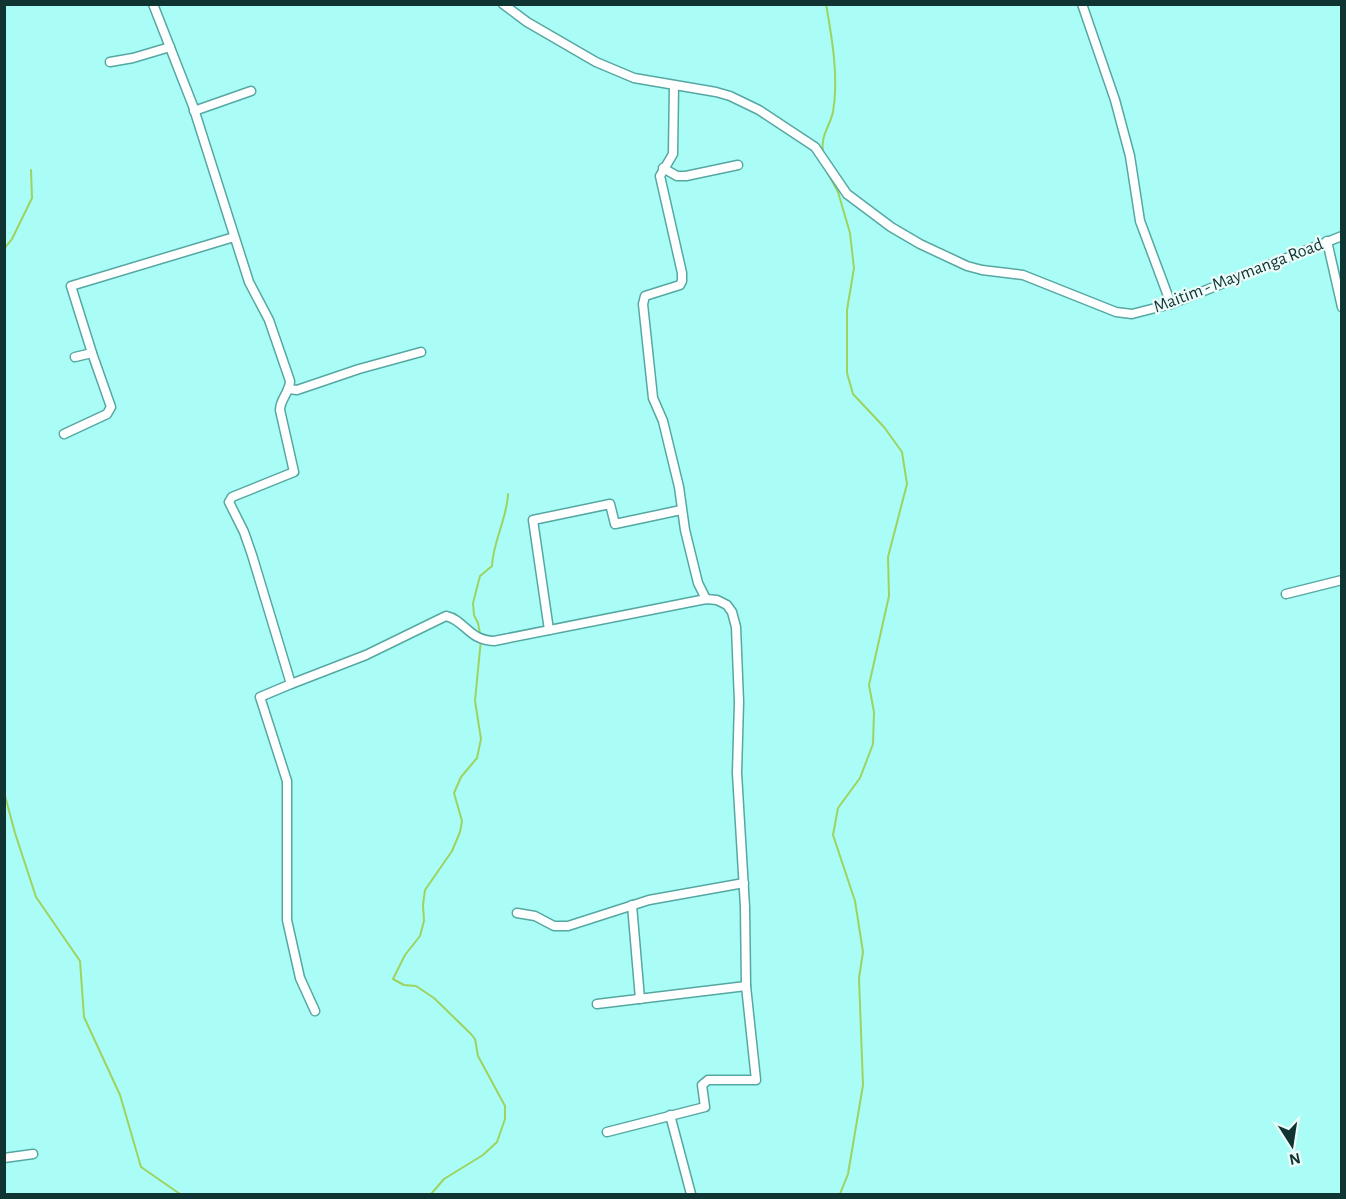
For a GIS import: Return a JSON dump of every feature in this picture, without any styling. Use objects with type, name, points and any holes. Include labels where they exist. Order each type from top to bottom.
[{"type":"street","points":[[153,4],[194,111],[249,282],[269,320],[290,381],[280,404],[280,410],[294,472],[232,497],[229,502],[244,532],[252,555],[291,684]]},
{"type":"street","name":"Maitim - Maymanga Road","points":[[503,4],[527,22],[596,62],[634,78],[730,96],[759,110],[816,147],[848,194],[891,227],[920,244],[967,266],[982,270],[1023,274],[1116,312],[1132,314],[1171,304],[1341,236]]},
{"type":"street","points":[[1082,4],[1115,100],[1130,156],[1140,221],[1171,304]]},
{"type":"street","points":[[110,62],[170,47]]},
{"type":"street","points":[[674,85],[672,154],[660,173],[682,280],[680,285],[645,296],[642,304],[653,398],[663,421],[698,583],[706,599]]},
{"type":"street","points":[[194,111],[250,91]]},
{"type":"street","points":[[663,168],[681,177],[738,165]]},
{"type":"street","points":[[64,434],[107,414],[111,406],[71,286],[234,237]]},
{"type":"street","points":[[1327,241],[1341,308]]},
{"type":"street","points":[[288,389],[297,390],[420,352]]},
{"type":"street","points":[[75,357],[92,353]]},
{"type":"street","points":[[549,630],[532,520],[610,504],[615,524],[681,510]]},
{"type":"street","points":[[1286,594],[1341,580]]},
{"type":"street","points":[[315,1011],[300,978],[287,920],[287,781],[260,697],[366,655],[440,617],[452,617],[471,634],[483,641],[494,641],[706,599],[717,600],[727,605],[732,612],[736,627],[740,702],[737,773],[744,883],[746,986],[756,1080],[708,1080],[702,1085],[705,1107],[607,1132]]},
{"type":"street","points":[[517,913],[535,916],[547,924],[561,926],[586,921],[600,914],[632,905],[744,883]]},
{"type":"street","points":[[632,905],[640,999]]},
{"type":"street","points":[[597,1004],[746,986]]},
{"type":"street","points":[[670,1115],[691,1194]]},
{"type":"street","points":[[4,1158],[33,1154]]},
{"type":"waterway","points":[[823,152],[824,136],[835,99],[835,72],[826,4]]},
{"type":"waterway","points":[[4,249],[12,239],[32,198],[31,170]]},
{"type":"waterway","points":[[827,172],[838,192],[850,233],[854,268],[847,310],[847,373],[853,394],[884,427],[902,452],[907,484],[888,557],[889,596],[869,685],[874,712],[873,744],[860,778],[838,808],[833,835],[855,901],[863,952],[859,978],[863,1085],[848,1174],[840,1194]]},
{"type":"waterway","points":[[480,634],[473,603],[480,576],[492,566],[508,494]]},
{"type":"waterway","points":[[431,1194],[444,1179],[483,1155],[497,1142],[505,1119],[505,1106],[478,1056],[475,1039],[434,998],[416,986],[404,985],[393,979],[405,955],[420,936],[424,921],[425,890],[452,851],[460,832],[462,821],[454,793],[461,777],[477,758],[481,739],[475,701],[481,639]]},
{"type":"waterway","points":[[4,792],[36,897],[80,961],[84,1017],[120,1095],[141,1167],[180,1194]]}]
